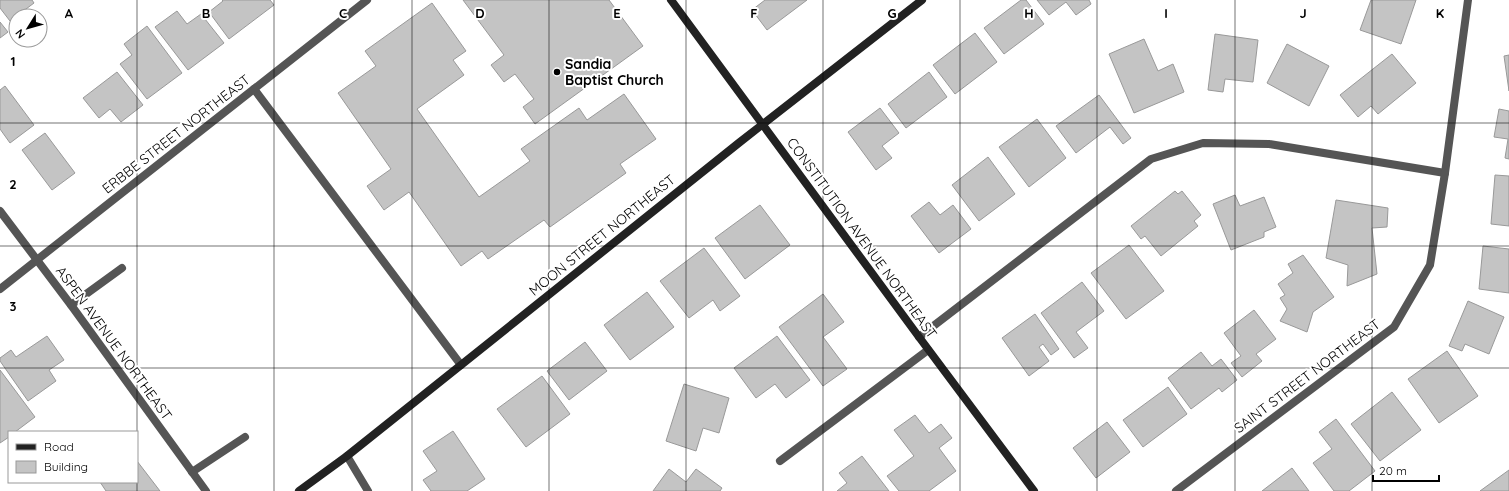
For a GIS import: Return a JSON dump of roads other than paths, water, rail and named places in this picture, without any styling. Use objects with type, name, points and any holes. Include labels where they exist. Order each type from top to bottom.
[{"type":"street","name":"ERBBE STREET NORTHEAST","points":[[0,289],[367,0]]},
{"type":"street","name":"CONSTITUTION AVENUE NORTHEAST","points":[[671,0],[928,350],[1034,491]]},
{"type":"street","name":"MOON STREET NORTHEAST","points":[[299,491],[347,456],[922,0]]},
{"type":"street","name":"SAINT STREET NORTHEAST","points":[[1176,491],[1394,327],[1430,265],[1468,0]]},
{"type":"street","points":[[254,89],[461,365]]},
{"type":"street","points":[[919,337],[1151,159],[1203,142],[1269,144],[1444,174]]},
{"type":"street","name":"ASPEN AVENUE NORTHEAST","points":[[0,211],[71,305],[206,491]]},
{"type":"street","points":[[71,305],[122,268]]},
{"type":"street","points":[[780,461],[928,350]]},
{"type":"street","points":[[192,472],[245,437]]},
{"type":"street","points":[[347,456],[368,491]]},
{"type":"place","name":"Sandia Baptist Church","points":[[557,72]]}]
